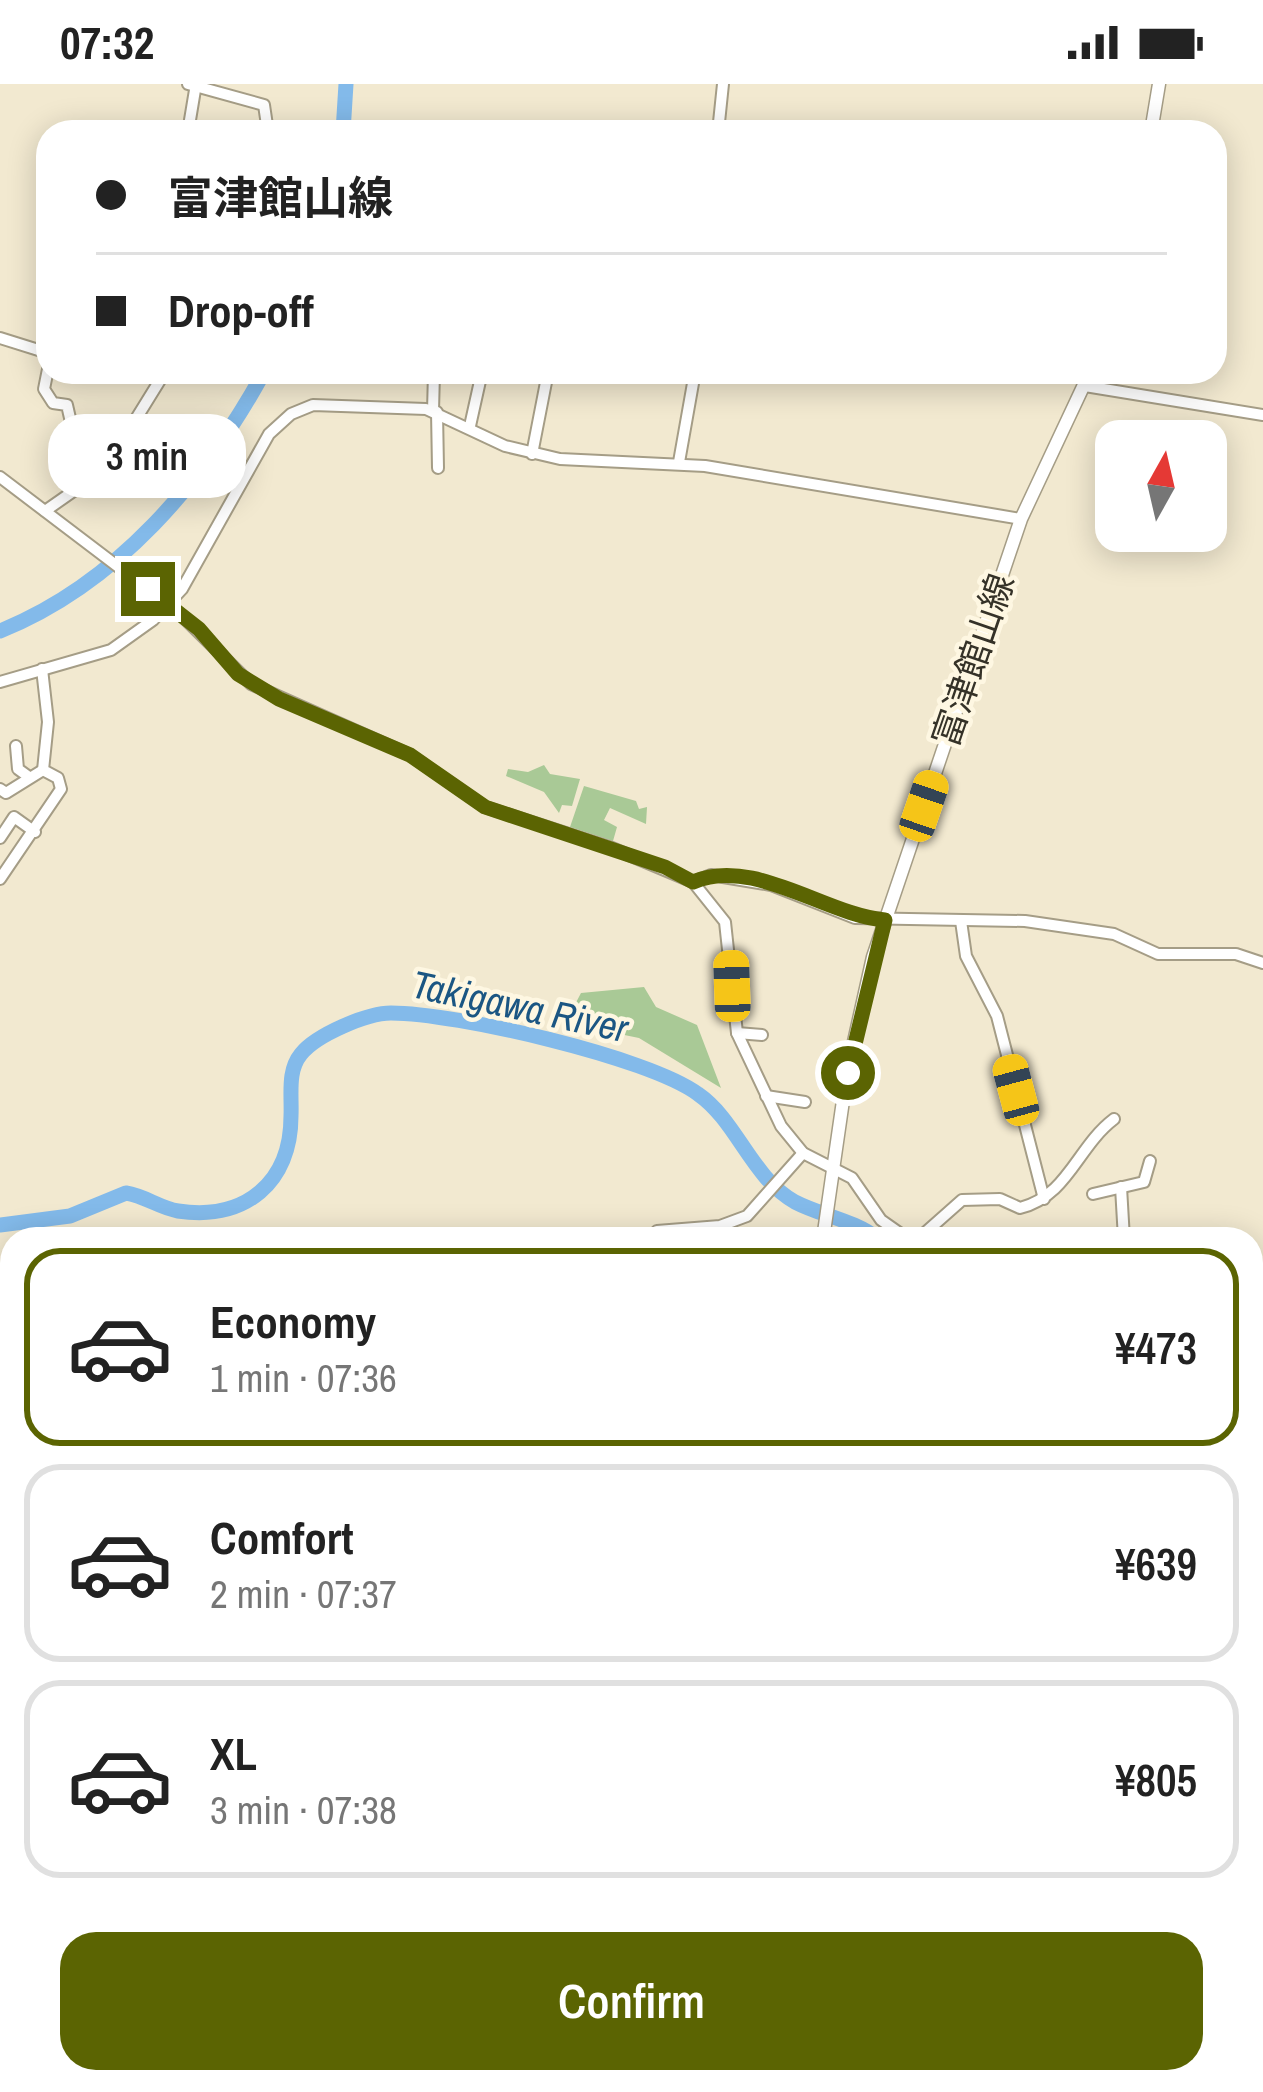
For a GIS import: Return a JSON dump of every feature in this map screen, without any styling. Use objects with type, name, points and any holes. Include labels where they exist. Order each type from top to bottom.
[{"type":"main road","points":[[1153,120],[1160,84]]},
{"type":"main road","name":"富津館山線","points":[[825,1227],[862,1003],[885,920],[1021,519],[1085,384]]},
{"type":"street","points":[[719,120],[723,84]]},
{"type":"street","points":[[189,120],[193,85],[264,106],[266,120]]},
{"type":"street","points":[[0,338],[36,349]]},
{"type":"street","points":[[45,384],[52,403],[67,405],[80,462],[111,453]]},
{"type":"street","points":[[45,511],[105,469],[157,384]]},
{"type":"street","points":[[434,384],[438,468]]},
{"type":"street","points":[[470,426],[479,384]]},
{"type":"street","points":[[532,454],[546,384]]},
{"type":"street","points":[[679,462],[693,384]]},
{"type":"street","points":[[1111,384],[1263,415]]},
{"type":"street","points":[[0,682],[121,644],[169,605],[196,567],[268,434],[290,414],[326,403],[435,411],[532,454],[679,462],[1021,519]]},
{"type":"street","points":[[0,477],[169,605],[238,674],[279,699],[410,755],[485,807],[630,854],[693,882],[725,922],[737,1033],[766,1096],[803,1153],[852,1178],[891,1227]]},
{"type":"street","points":[[42,669],[48,722],[43,770]]},
{"type":"street","points":[[16,746],[18,769],[28,777]]},
{"type":"street","points":[[0,789],[6,793],[43,770]]},
{"type":"street","points":[[1,875],[61,789],[58,778],[43,770]]},
{"type":"street","points":[[0,838],[14,817],[35,832]]},
{"type":"street","points":[[693,882],[711,874],[771,885],[807,894],[855,917],[1025,921],[1114,934],[1158,954],[1235,954],[1263,963]]},
{"type":"street","points":[[961,920],[966,956],[997,1016],[1044,1199]]},
{"type":"street","points":[[737,1033],[762,1035]]},
{"type":"street","points":[[766,1096],[805,1102]]},
{"type":"street","points":[[933,1227],[968,1198],[1000,1199],[1020,1208],[1044,1199],[1114,1119]]},
{"type":"street","points":[[691,1227],[734,1222],[758,1204],[803,1153]]},
{"type":"street","points":[[1093,1194],[1149,1177],[1150,1161]]},
{"type":"street","points":[[1121,1187],[1123,1227]]},
{"type":"green space","points":[[544,765],[550,774],[580,779],[572,806],[562,805],[559,813],[544,792],[506,776],[508,769],[528,772]]},
{"type":"green space","points":[[584,786],[636,801],[639,809],[647,807],[646,824],[610,808],[604,820],[617,827],[613,841],[570,827]]},
{"type":"green space","points":[[644,987],[656,1007],[697,1025],[721,1088],[639,1038],[556,1021],[555,1014],[570,1014],[581,993]]},
{"type":"waterway","points":[[344,120],[346,84]]},
{"type":"waterway","points":[[0,631],[82,586],[153,525],[214,452],[257,384]]},
{"type":"waterway","name":"Takigawa River","points":[[0,1225],[70,1216],[126,1193],[178,1211],[224,1210],[244,1203],[273,1178],[283,1160],[289,1139],[292,1076],[301,1054],[343,1026],[391,1013],[459,1020],[550,1040],[673,1080],[712,1105],[780,1191],[795,1202],[859,1227]]},
{"type":"route","points":[[148,589],[199,629],[251,683],[410,755],[485,807],[665,867],[693,882],[711,874],[771,885],[807,894],[855,917],[885,920],[848,1073]]}]
